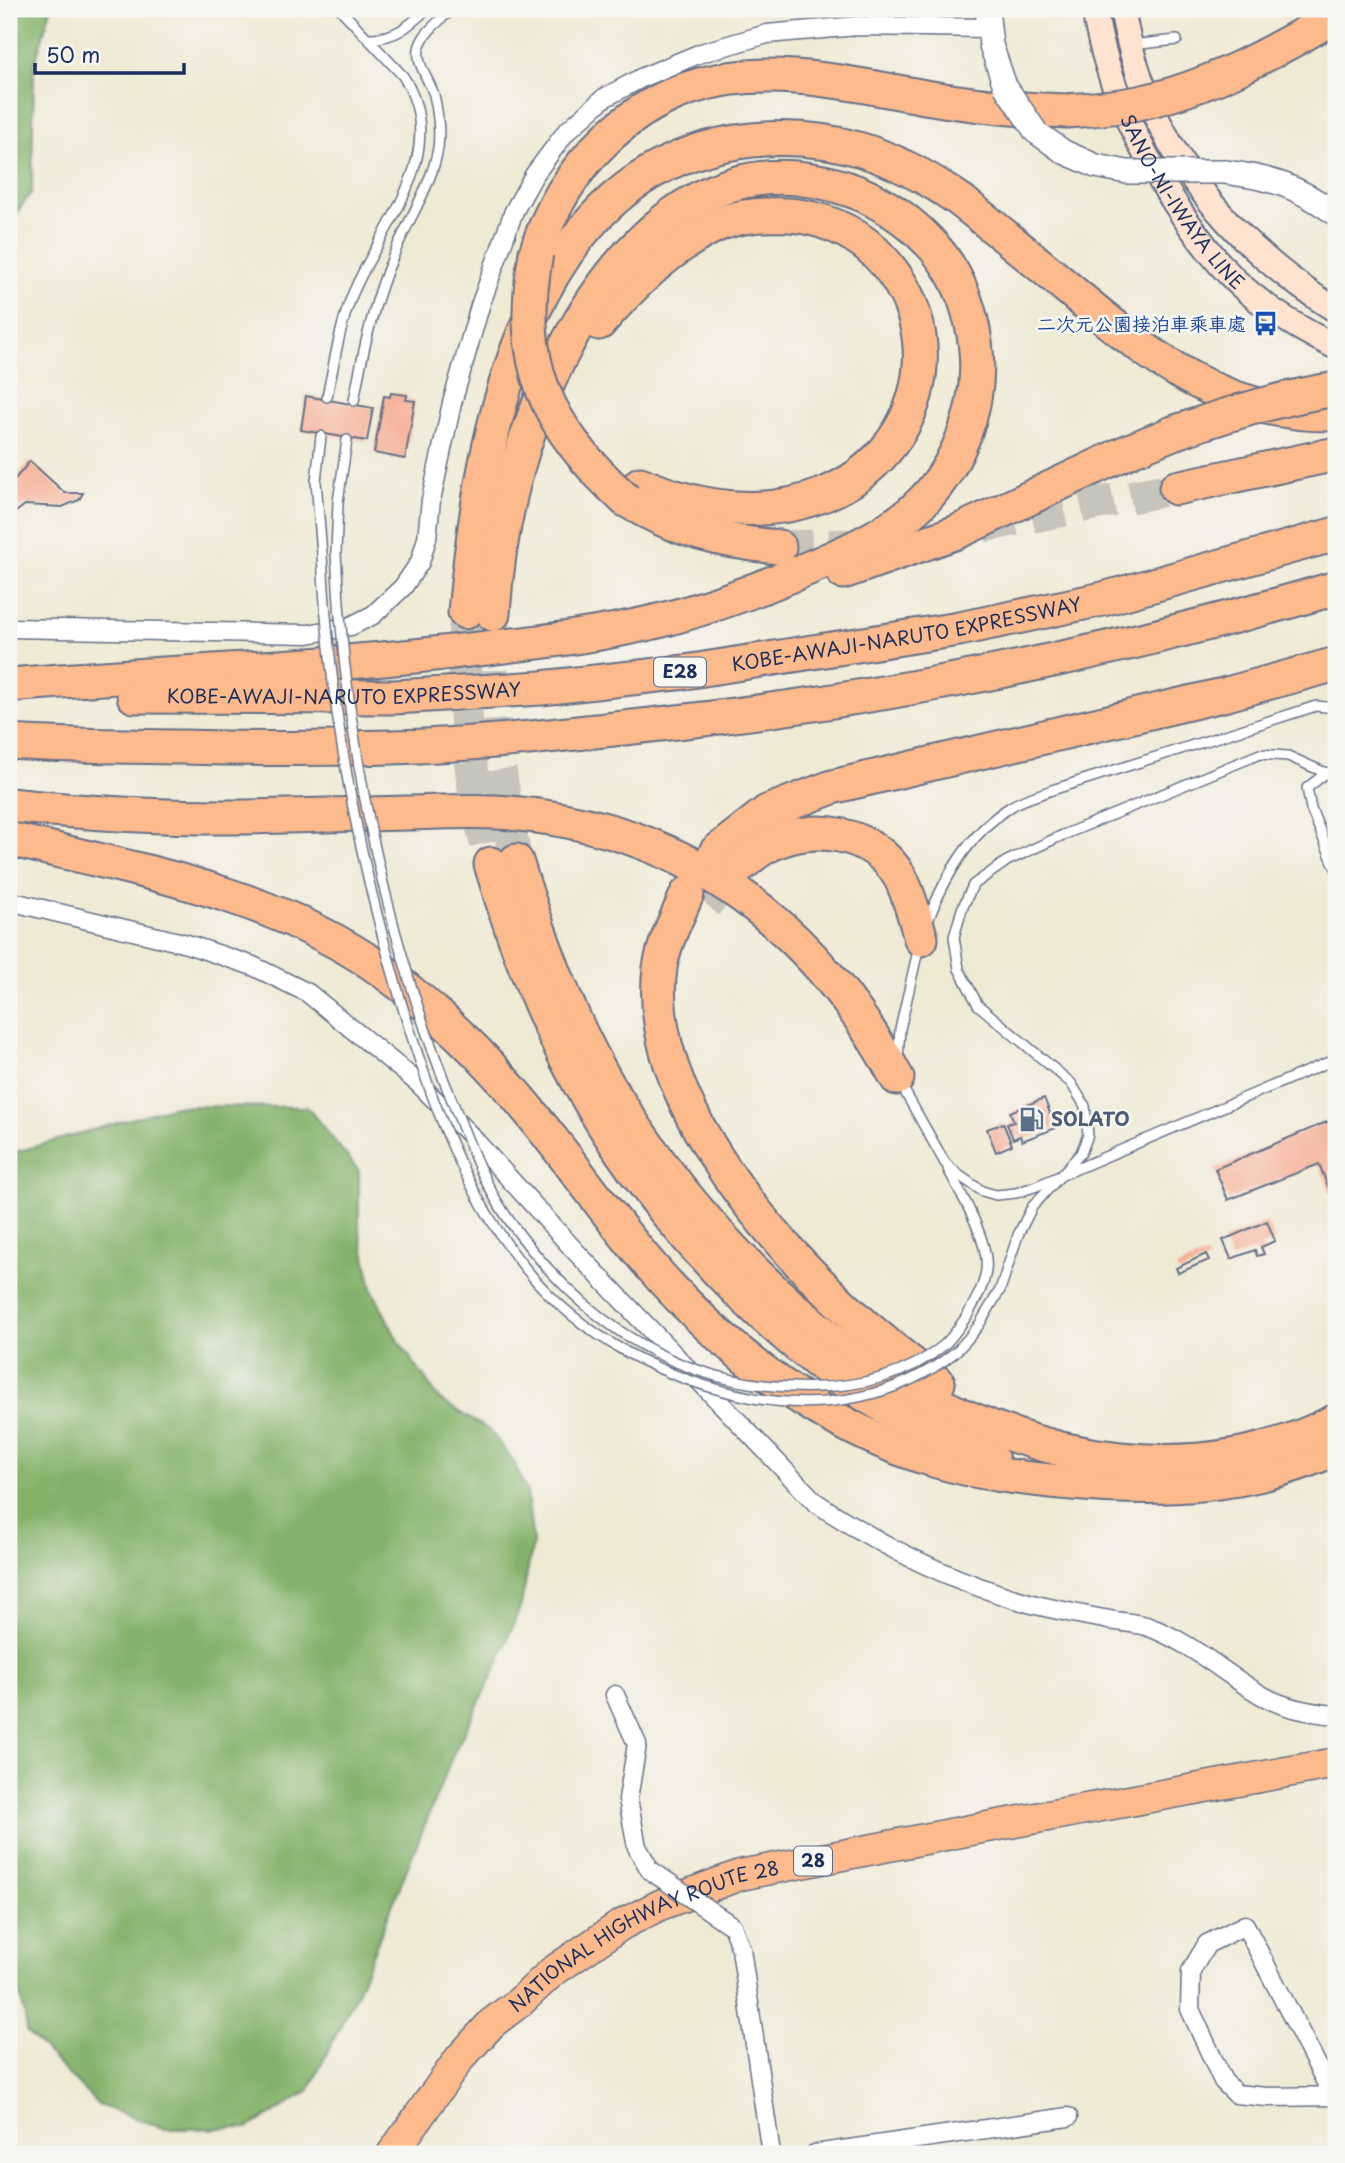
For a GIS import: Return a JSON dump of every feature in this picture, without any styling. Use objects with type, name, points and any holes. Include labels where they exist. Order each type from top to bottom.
[{"type":"highway","points":[[779,547],[713,538],[684,530],[654,517],[620,474],[581,441],[548,388],[531,340],[531,281],[536,253],[544,225],[558,198],[575,173],[619,127],[648,106],[674,92],[733,77],[804,77],[1004,108],[1067,111],[1137,103],[1205,83],[1245,67],[1336,16]]},
{"type":"highway","points":[[712,606],[809,568],[892,526],[912,512],[930,494],[960,448],[975,396],[976,365],[974,335],[968,308],[957,281],[920,231],[897,213],[871,197],[845,187],[789,177],[760,179],[712,193],[664,222],[617,268],[573,332],[533,421],[479,613],[474,527],[491,438],[513,360],[544,290],[582,231],[603,209],[654,172],[682,157],[710,148],[739,142],[798,138],[855,147],[882,156],[937,184],[960,200],[1117,328],[1177,371],[1236,400],[1269,409],[1336,414]]},
{"type":"highway","points":[[533,421],[571,358],[617,303],[675,250],[724,222],[772,214],[822,221],[868,245],[886,262],[901,282],[912,304],[919,329],[921,355],[913,405],[902,428],[886,451],[865,471],[841,488],[815,498],[786,506],[757,509],[726,508],[664,494],[633,492]]},
{"type":"highway","points":[[9,685],[356,663],[514,645],[617,629],[819,579],[957,532],[1173,433],[1255,406],[1336,389]]},
{"type":"highway","points":[[1176,488],[1336,454]]},
{"type":"highway","name":"KOBE-AWAJI-NARUTO EXPRESSWAY","points":[[9,691],[244,698],[395,697],[541,688],[672,673],[814,653],[985,624],[1103,599],[1336,534]]},
{"type":"highway","points":[[9,742],[250,748],[396,747],[547,737],[686,722],[821,704],[961,680],[1114,648],[1336,588]]},
{"type":"highway","points":[[920,939],[913,909],[899,877],[884,858],[864,841],[838,834],[803,834],[728,859],[767,812],[832,787],[1227,694],[1336,664]]},
{"type":"highway","points":[[9,806],[98,813],[243,817],[472,811],[553,818],[622,835],[685,862],[714,878],[769,916],[798,941],[852,1004],[897,1078]]},
{"type":"highway","points":[[9,839],[227,896],[284,916],[380,969],[428,1006],[491,1066],[650,1265],[727,1344],[771,1378],[855,1427],[890,1444],[933,1460],[978,1472],[1139,1488],[1218,1484],[1286,1467],[1336,1448]]},
{"type":"highway","points":[[1061,1482],[991,1459],[919,1425],[877,1401],[818,1361],[774,1324],[691,1240],[619,1146],[587,1096],[559,1044],[510,929],[504,862],[536,924],[556,977],[607,1083],[673,1180],[748,1266],[832,1340],[874,1369],[972,1420],[1014,1437],[1097,1457],[1138,1461],[1210,1458],[1282,1443],[1336,1421]]},
{"type":"highway","points":[[697,899],[667,939],[660,969],[660,1000],[669,1059],[680,1091],[711,1149],[797,1261],[862,1324],[894,1352],[976,1408],[1013,1430],[1052,1448]]},
{"type":"highway","name":"NATIONAL HIGHWAY ROUTE 28","points":[[392,2154],[460,2058],[492,2023],[552,1972],[600,1939],[660,1905],[698,1889],[740,1875],[957,1832],[1336,1763]]},
{"type":"main road","name":"SANO-NI-IWAYA LINE","points":[[1094,9],[1100,47],[1128,122],[1146,159],[1190,225],[1238,283],[1295,326],[1336,347]]},
{"type":"main road","name":"SANO-NI-IWAYA LINE","points":[[1122,9],[1139,76],[1176,154],[1201,191],[1226,223],[1256,252],[1283,275],[1336,310]]},
{"type":"street","points":[[9,628],[308,634],[351,625],[373,615],[402,587],[420,562],[427,538],[441,450],[480,306],[514,211],[534,175],[566,132],[604,98],[642,76],[701,53],[767,34],[988,19],[994,56],[1005,86],[1036,132],[1064,152],[1096,166],[1127,172],[1224,172],[1286,184],[1311,196],[1336,214]]},
{"type":"street","points":[[9,901],[187,944],[253,966],[308,993],[417,1082],[814,1502],[842,1520],[904,1555],[972,1584],[1035,1604],[1143,1625],[1206,1657],[1265,1697],[1310,1713],[1336,1715]]},
{"type":"street","points":[[615,1695],[637,1744],[628,1800],[637,1847],[650,1870],[732,1926],[741,1949],[771,2154]]},
{"type":"street","points":[[1245,1926],[1335,2096],[1267,2097],[1236,2094],[1223,2081],[1190,2008],[1191,1970],[1207,1944],[1245,1926]]},
{"type":"street","points":[[815,2154],[1068,2117]]},
{"type":"lane","points":[[327,397],[339,335],[352,296],[407,187],[420,146],[419,120],[414,96],[402,76],[340,9]]},
{"type":"lane","points":[[369,38],[397,34],[410,26],[427,9]]},
{"type":"lane","points":[[354,401],[363,350],[378,298],[394,253],[430,175],[438,148],[436,107],[429,82],[420,64],[419,49],[425,36],[452,9]]},
{"type":"lane","points":[[1130,45],[1177,40]]},
{"type":"lane","points":[[321,436],[316,481],[328,652],[346,781],[389,962],[413,1041],[455,1150],[482,1205],[501,1236],[527,1271],[561,1306],[628,1353],[658,1369],[701,1384],[765,1400],[799,1402],[856,1398],[909,1382],[957,1351],[979,1325],[1000,1290],[1018,1235],[1032,1207],[1081,1153],[1088,1135],[1085,1106],[1071,1083],[978,1004],[959,969],[954,937],[973,884],[1007,861],[1063,835],[1260,754],[1288,756],[1326,773]]},
{"type":"lane","points":[[347,440],[338,502],[336,553],[342,650],[357,752],[369,820],[405,964],[426,1033],[473,1155],[507,1218],[561,1285],[607,1324],[639,1344],[710,1375],[754,1385],[789,1387],[837,1387],[877,1380],[915,1364],[946,1344],[981,1291],[987,1268],[978,1227],[946,1163],[897,1078],[900,1029],[920,939],[961,856],[979,831],[1013,805],[1052,789],[1316,706],[1336,708]]},
{"type":"lane","points":[[1336,771],[1326,773],[1307,788],[1311,808],[1336,869]]},
{"type":"lane","points":[[946,1163],[982,1191],[996,1195],[1016,1193],[1336,1059]]},
{"type":"green space","points":[[9,9],[51,9],[34,66],[32,192],[9,223]]},
{"type":"green space","points":[[175,1106],[307,1107],[359,1171],[359,1227],[372,1289],[397,1339],[440,1400],[490,1431],[514,1462],[527,1493],[533,1543],[521,1605],[496,1668],[453,1755],[358,1990],[309,2090],[247,2128],[166,2129],[98,2105],[26,2031],[22,2001],[9,1974],[9,1154]]},
{"type":"building","points":[[391,393],[407,395],[406,400],[415,401],[405,459],[374,453],[384,396],[390,397]]},
{"type":"building","points":[[306,396],[373,408],[367,441],[301,430]]},
{"type":"building","points":[[30,461],[65,493],[83,493],[79,500],[62,507],[25,505],[9,517],[9,486]]},
{"type":"building","points":[[1044,1098],[1056,1128],[1022,1141],[1020,1136],[1013,1139],[1007,1124],[1014,1122],[1010,1112]]},
{"type":"building","points":[[1336,1118],[1336,1207],[1319,1164],[1228,1200],[1215,1169]]},
{"type":"building","points":[[1003,1123],[1012,1145],[996,1152],[987,1129]]},
{"type":"building","points":[[1267,1221],[1275,1241],[1261,1247],[1264,1254],[1257,1256],[1255,1250],[1231,1259],[1223,1240]]},
{"type":"building","points":[[1206,1254],[1209,1260],[1178,1273],[1176,1268]]},
{"type":"tunnel","points":[[983,526],[1176,488]]},
{"type":"tunnel","points":[[779,547],[861,545]]},
{"type":"tunnel","points":[[465,612],[465,693],[469,754],[491,864]]},
{"type":"tunnel","points":[[493,620],[494,712],[516,861]]},
{"type":"tunnel","points":[[706,904],[741,865]]},
{"type":"place","name":"二次元公園接泊車乘車處","points":[[1266,324]]},
{"type":"place","name":"SOLATO","points":[[1031,1119]]}]
